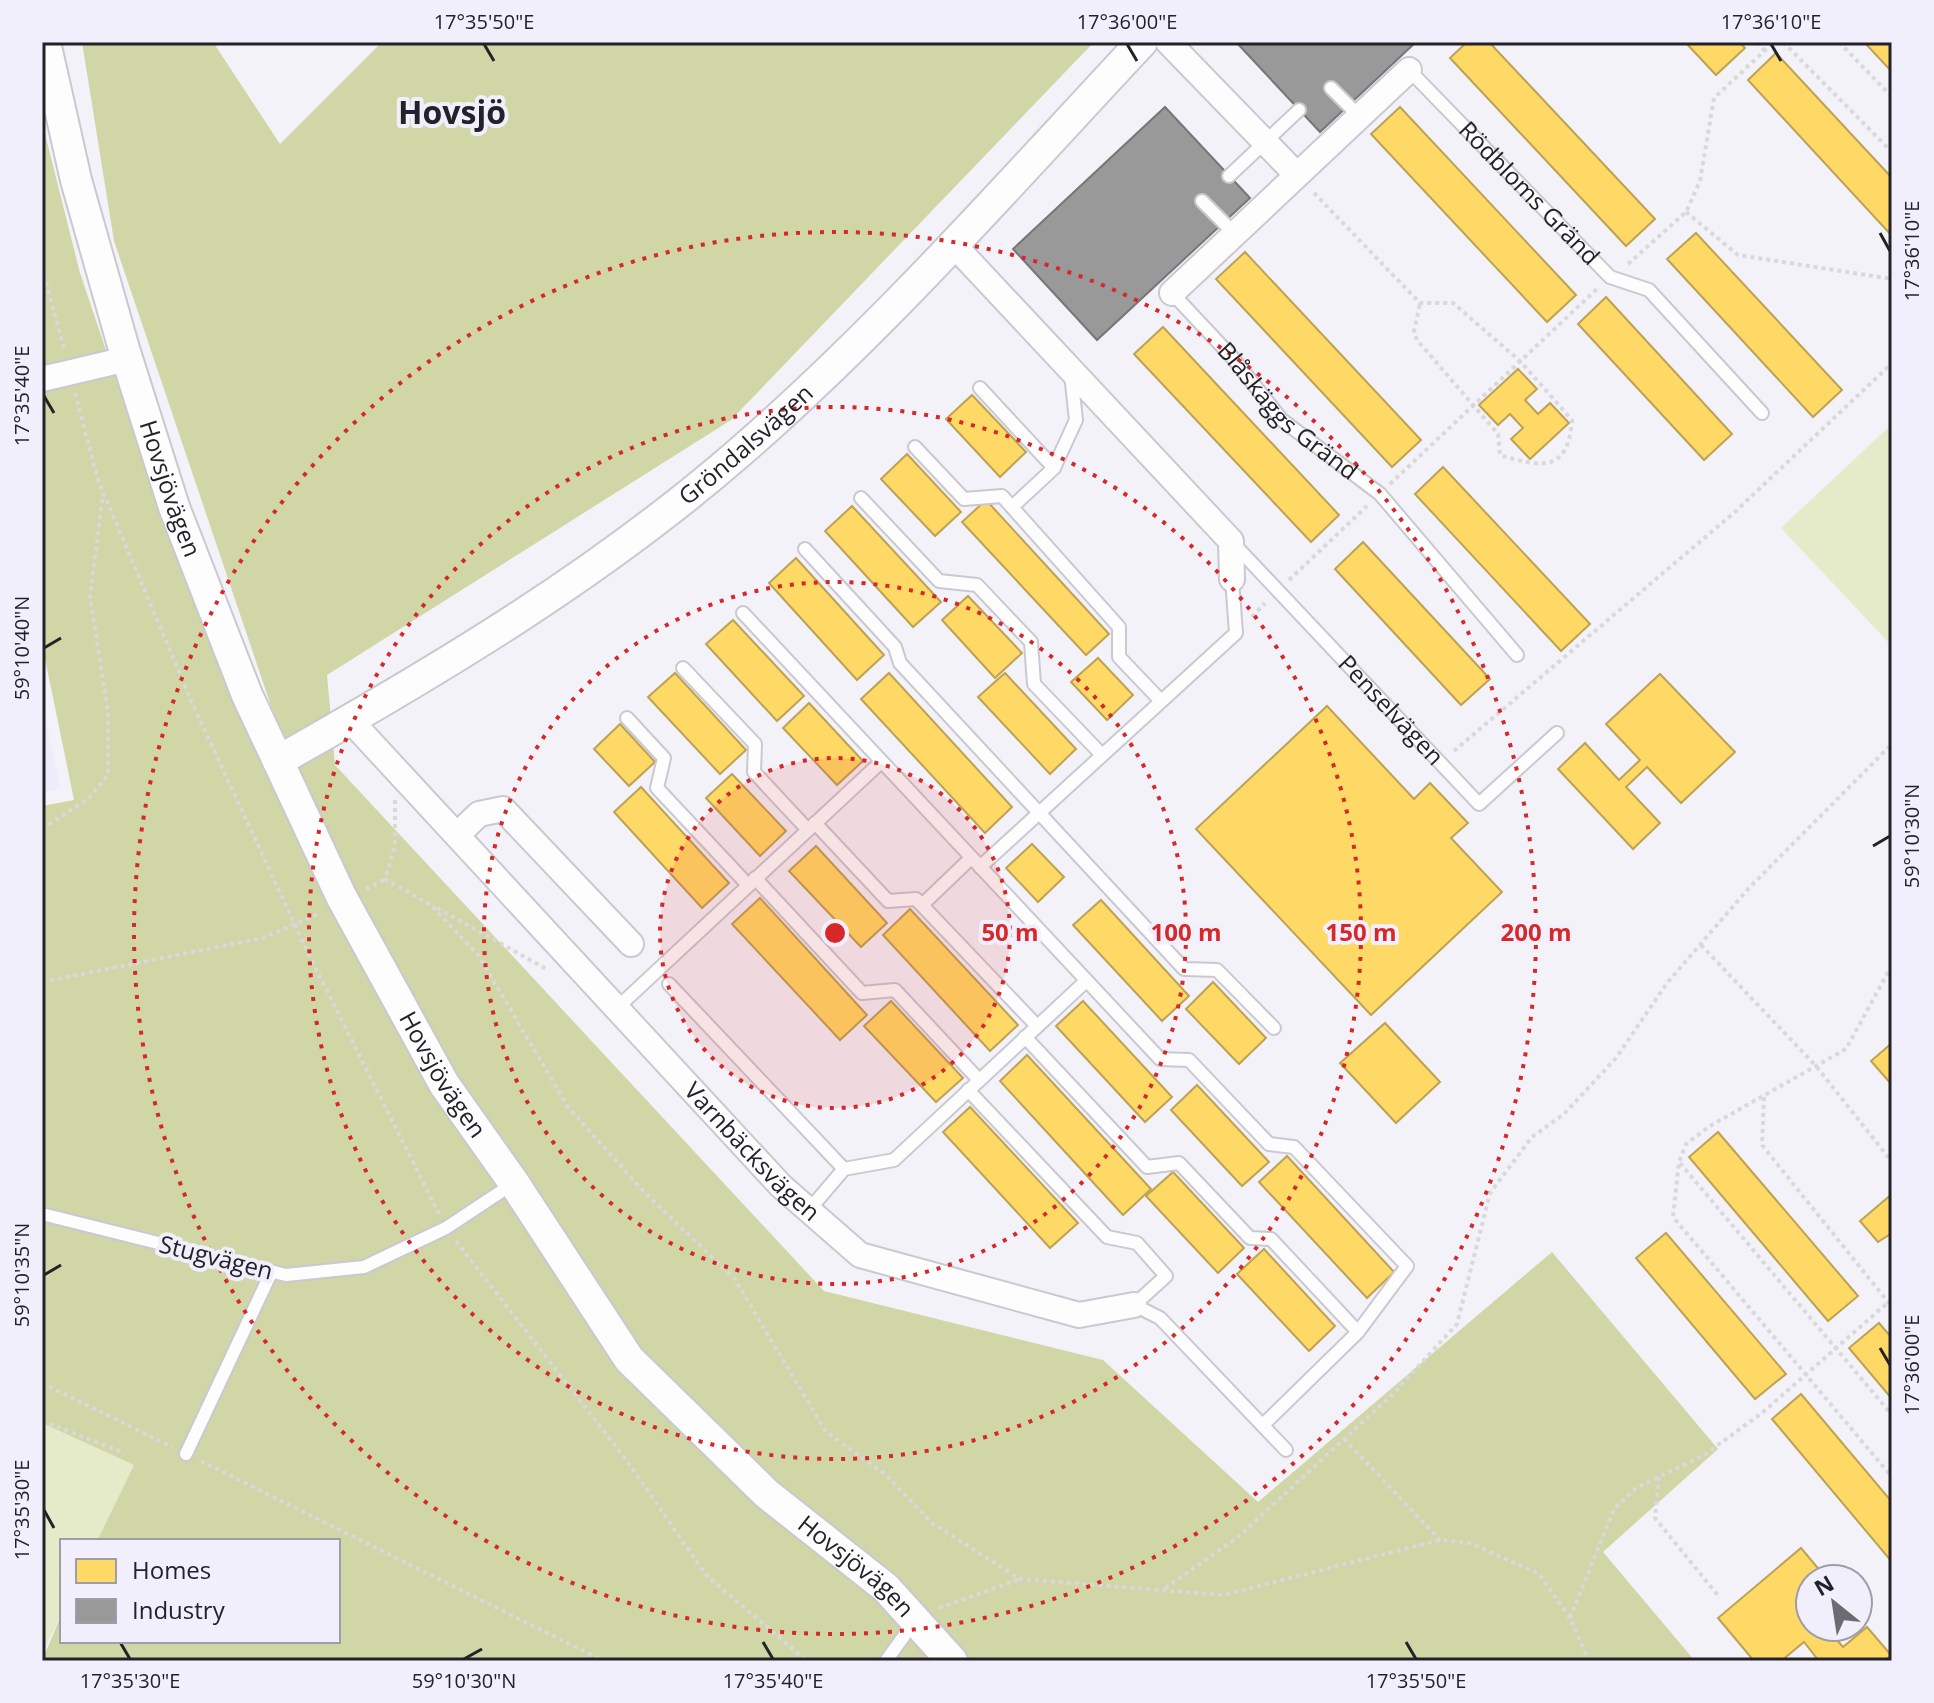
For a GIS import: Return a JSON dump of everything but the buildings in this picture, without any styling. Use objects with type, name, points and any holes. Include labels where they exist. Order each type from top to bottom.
[{"type":"street","name":"Hovsjövägen","points":[[45,42],[76,180],[127,359],[174,507],[247,695],[341,896],[444,1084],[514,1183],[629,1359],[767,1494],[886,1588],[917,1618],[952,1661]]},
{"type":"street","name":"Gröndalsvägen","points":[[278,761],[513,623],[666,512],[811,389],[1142,42]]},
{"type":"street","points":[[1168,42],[1296,174]]},
{"type":"street","name":"Rödbloms Gränd","points":[[1296,174],[1409,70]]},
{"type":"street","name":"Blåskäggs Gränd","points":[[1172,293],[1296,174]]},
{"type":"street","name":"Penselvägen","points":[[952,243],[1231,541]]},
{"type":"street","points":[[42,379],[127,359]]},
{"type":"street","points":[[1231,541],[1232,579]]},
{"type":"street","name":"Varnbäcksvägen","points":[[350,720],[781,1186],[860,1255],[1079,1315],[1134,1305]]},
{"type":"street","points":[[457,835],[479,814],[503,809],[631,944]]},
{"type":"lane","name":"Rödbloms Gränd","points":[[1409,70],[1610,277],[1649,290],[1762,413]]},
{"type":"lane","points":[[1331,88],[1359,116]]},
{"type":"lane","points":[[1229,176],[1299,110]]},
{"type":"lane","points":[[1202,201],[1234,233]]},
{"type":"lane","name":"Blåskäggs Gränd","points":[[1172,293],[1232,357],[1282,420],[1380,494],[1517,655]]},
{"type":"lane","points":[[1012,507],[1054,468],[1076,420],[1071,370]]},
{"type":"lane","points":[[980,388],[1054,468]]},
{"type":"lane","points":[[915,447],[964,499],[1002,496],[1119,627],[1119,657],[1161,701]]},
{"type":"lane","points":[[861,498],[939,581],[977,585],[1031,642],[1034,684],[1102,755]]},
{"type":"lane","name":"Penselvägen","points":[[1231,541],[1479,804],[1557,733]]},
{"type":"lane","points":[[805,549],[895,647],[900,663],[1184,969],[1217,970],[1274,1028]]},
{"type":"lane","points":[[922,905],[1039,813],[1236,633],[1232,579]]},
{"type":"lane","points":[[743,613],[1160,1059],[1189,1060],[1269,1144],[1294,1147],[1407,1266],[1358,1332],[1263,1425]]},
{"type":"lane","points":[[683,668],[755,744],[754,772],[888,901],[916,899],[1037,1026]]},
{"type":"lane","points":[[627,718],[664,758],[657,788],[862,993],[895,990],[979,1080]]},
{"type":"lane","points":[[617,1008],[881,762]]},
{"type":"lane","points":[[809,1210],[844,1169],[894,1160],[1086,981]]},
{"type":"lane","points":[[669,984],[844,1169]]},
{"type":"lane","points":[[1025,1037],[1147,1167],[1179,1163],[1250,1238],[1271,1239],[1358,1332]]},
{"type":"lane","points":[[968,1090],[1107,1237],[1137,1243],[1166,1276],[1134,1305],[1160,1318],[1286,1450]]},
{"type":"lane","name":"Stugvägen","points":[[42,1214],[286,1275],[364,1267],[446,1228],[514,1183]]},
{"type":"lane","points":[[186,1454],[271,1273]]},
{"type":"lane","points":[[886,1661],[917,1618]]},
{"type":"path","points":[[1757,42],[1765,51]]},
{"type":"path","points":[[1236,633],[1520,361],[1686,212],[1700,181],[1714,98],[1774,42]]},
{"type":"path","points":[[1783,42],[1892,152]]},
{"type":"path","points":[[1839,42],[1892,97]]},
{"type":"path","points":[[1296,174],[1420,303],[1453,303],[1520,361],[1572,420],[1570,443],[1558,458],[1536,466],[1500,455],[1498,434],[1417,340],[1414,332],[1420,303]]},
{"type":"path","points":[[1686,212],[1738,255],[1892,279]]},
{"type":"path","points":[[42,267],[103,492],[193,705],[296,925],[446,1228],[627,1461],[706,1575],[807,1661]]},
{"type":"path","points":[[1440,763],[1736,511],[1892,363]]},
{"type":"path","points":[[42,829],[89,798],[108,775],[108,713],[90,596],[103,492]]},
{"type":"path","points":[[1163,1589],[1237,1538],[1392,1395],[1457,1324],[1490,1193],[1532,1137],[1564,1114],[1616,1058],[1667,983],[1749,888],[1892,744]]},
{"type":"path","points":[[364,890],[385,879],[395,846],[393,810],[401,775]]},
{"type":"path","points":[[385,879],[550,971]]},
{"type":"path","points":[[431,905],[479,956],[518,1016],[568,1107],[644,1192],[734,1278],[826,1432],[885,1474],[932,1523],[1020,1579]]},
{"type":"path","points":[[42,982],[263,938],[320,913]]},
{"type":"path","points":[[1701,945],[1816,1066],[1892,1162]]},
{"type":"path","points":[[1892,965],[1846,1049],[1710,1126],[1686,1144],[1679,1162],[1673,1217],[1892,1477]]},
{"type":"path","points":[[1764,1097],[1762,1145],[1892,1307]]},
{"type":"path","points":[[1679,1162],[1892,1415]]},
{"type":"path","points":[[1570,1618],[1614,1509],[1636,1488],[1704,1455],[1807,1375],[1890,1301]]},
{"type":"path","points":[[42,1383],[604,1661]]},
{"type":"path","points":[[42,1421],[125,1453]]},
{"type":"path","points":[[1344,1439],[1440,1540]]},
{"type":"path","points":[[1659,1477],[1655,1518],[1720,1598]]},
{"type":"path","points":[[917,1618],[966,1595],[1020,1579],[1223,1595],[1440,1540],[1470,1543],[1539,1574],[1570,1618],[1589,1661]]},
{"type":"shaded area","points":[[42,701],[60,789],[42,792]]},
{"type":"green space","points":[[82,42],[213,42],[280,144],[382,42],[1094,42],[731,420],[327,675],[335,765],[824,1291],[1103,1360],[1258,1502],[1552,1252],[1718,1449],[1603,1552],[1695,1661],[958,1661],[626,1344],[454,1076],[351,887],[272,709],[114,241]]},
{"type":"green space","points":[[42,122],[80,273],[159,507],[245,721],[610,1346],[885,1595],[937,1661],[42,1661],[60,1618],[60,1643],[340,1643],[340,1539],[98,1539],[134,1465],[42,1423],[42,806],[74,800],[42,644]]},
{"type":"green space","points":[[1892,424],[1892,646],[1781,528]]},
{"type":"green space","points":[[42,1423],[134,1465],[98,1539],[60,1539],[60,1617],[42,1654]]},
{"type":"district","name":"Hovsjö","points":[[452,113]]}]
